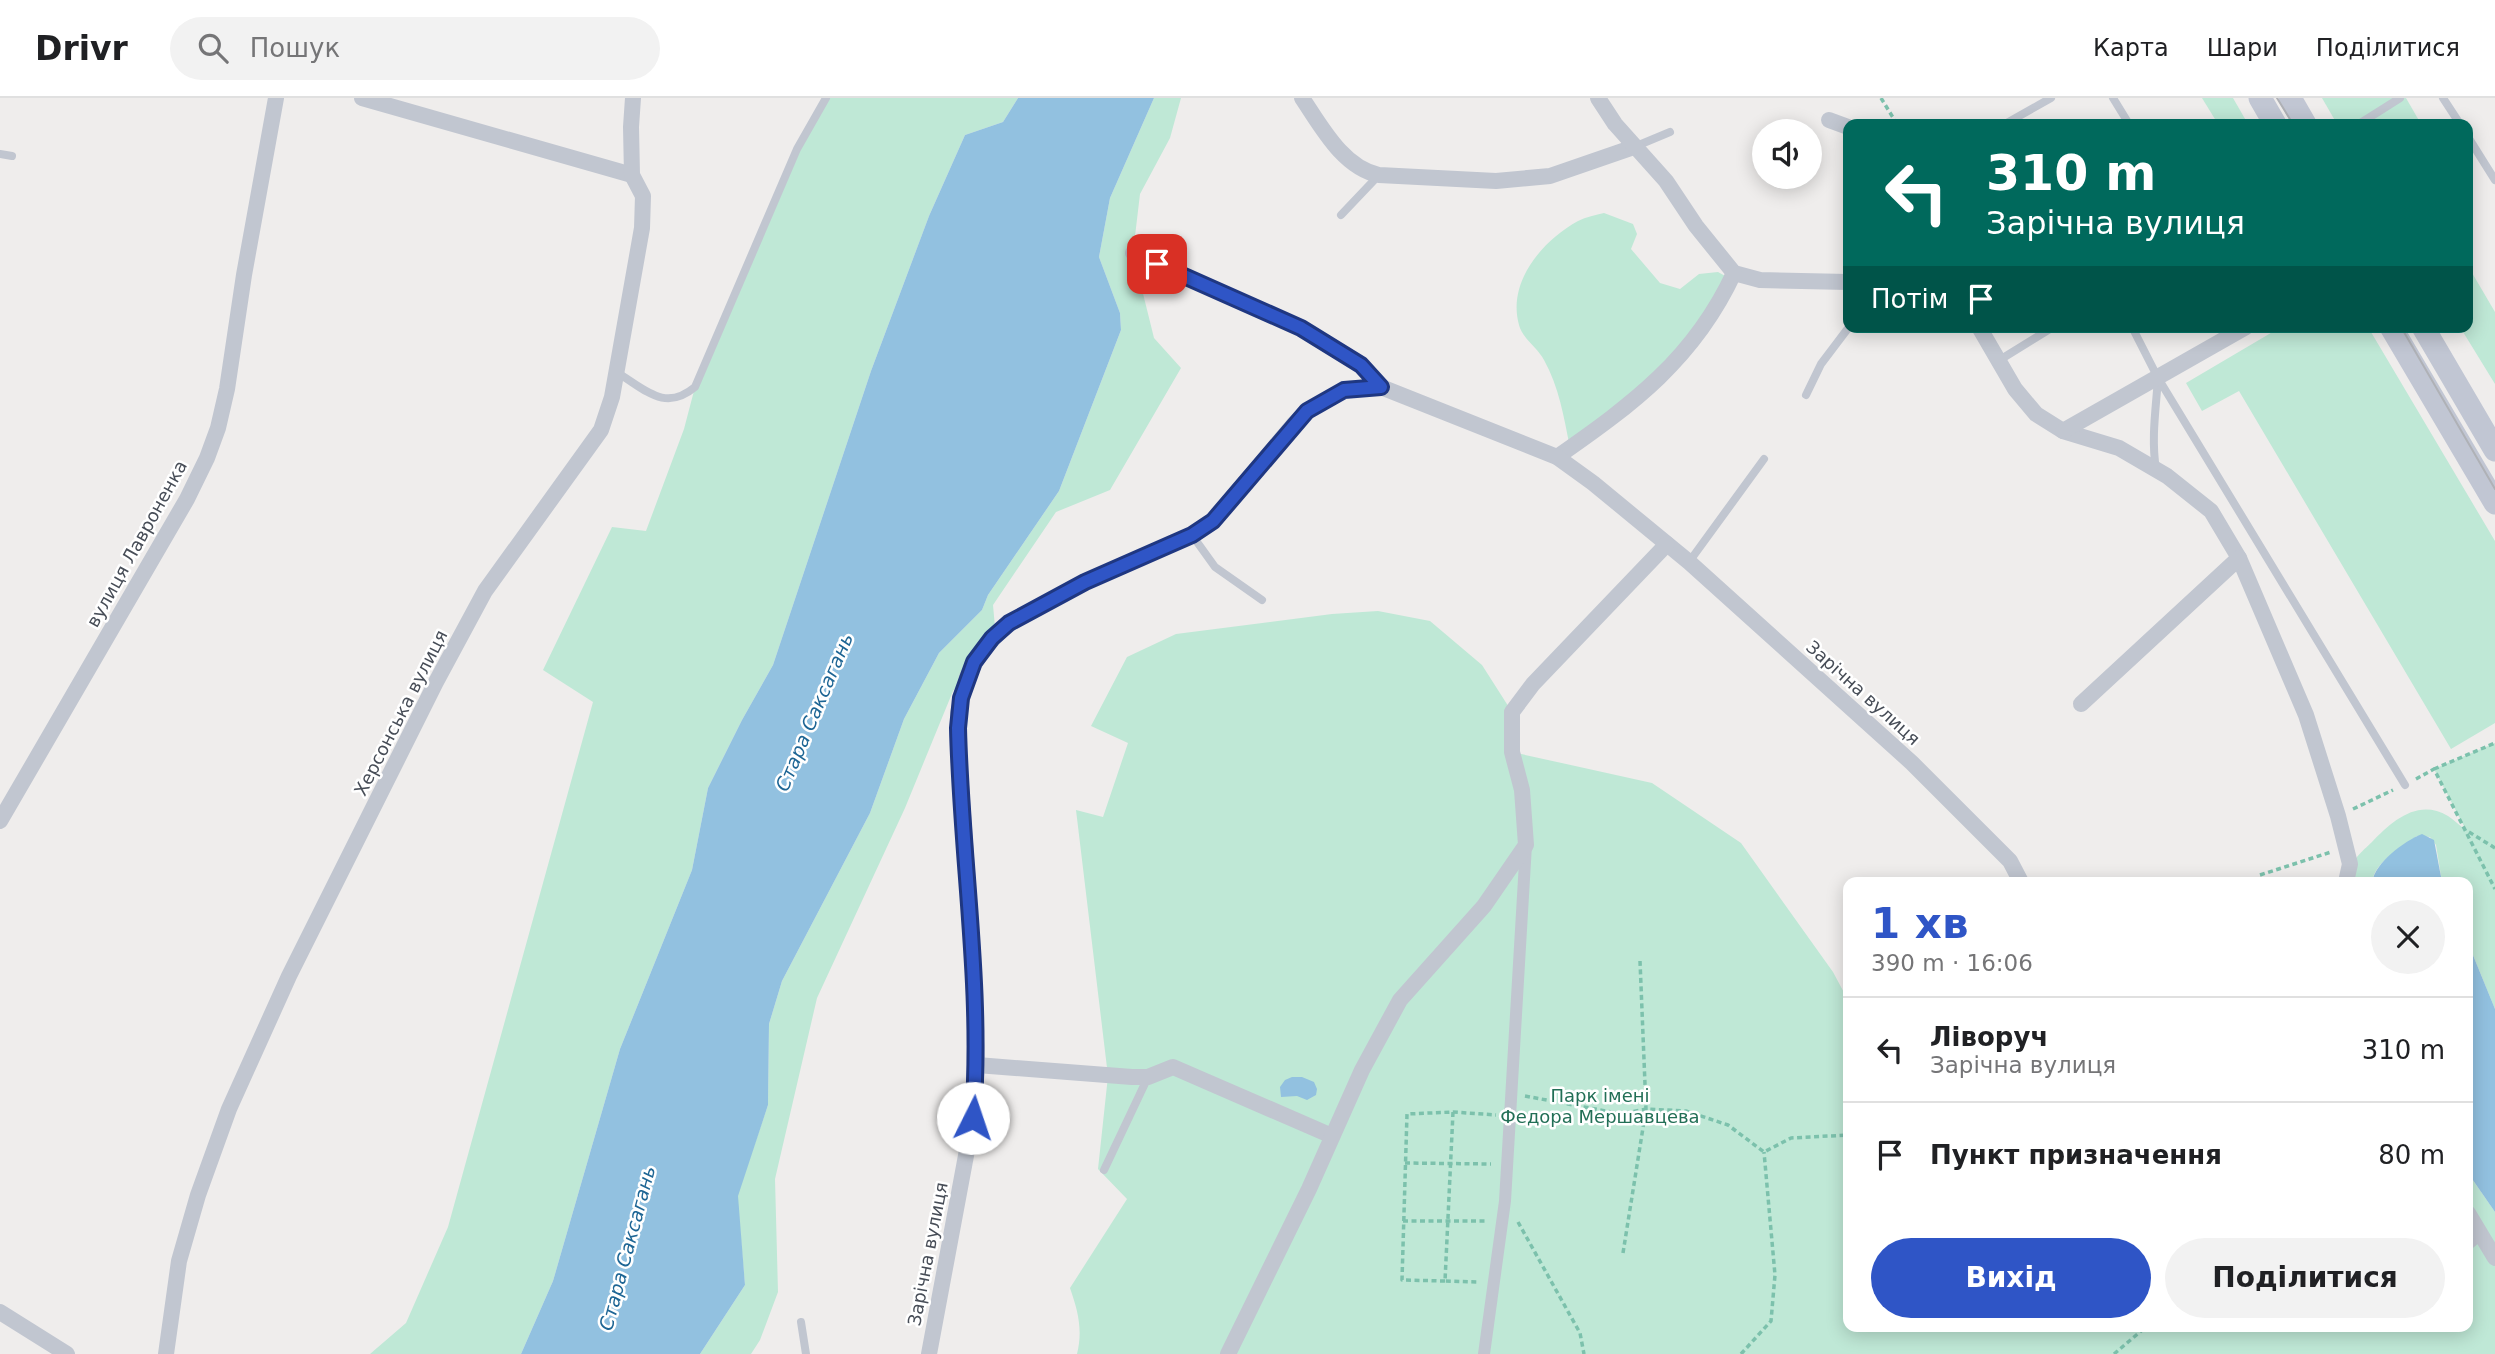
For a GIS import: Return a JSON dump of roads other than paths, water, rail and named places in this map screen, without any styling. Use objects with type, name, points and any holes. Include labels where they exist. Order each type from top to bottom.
[{"type":"main road","points":[[2260,98],[2272,119]]},
{"type":"main road","points":[[2290,98],[2302,119]]},
{"type":"main road","points":[[2395,333],[2495,503]]},
{"type":"main road","points":[[2427,333],[2495,450]]},
{"type":"street","name":"вулиця Лавроненка","points":[[0,821],[187,499],[207,458],[218,428],[227,389],[244,275],[276,98]]},
{"type":"street","points":[[362,98],[632,175]]},
{"type":"street","name":"Херсонська вулиця","points":[[166,1354],[179,1261],[198,1195],[229,1109],[289,976],[436,682],[485,591],[601,430],[612,397],[642,228],[643,195],[632,175],[633,98]]},
{"type":"street","points":[[1302,98],[1335,145],[1364,170],[1379,175],[1496,181],[1549,176],[1634,147]]},
{"type":"street","points":[[1598,98],[1615,124],[1666,181],[1696,226],[1734,273],[1760,281],[1843,282]]},
{"type":"street","points":[[1829,120],[1843,125]]},
{"type":"street","name":"Зарічна вулиця","points":[[1133,253],[1301,328],[1361,365],[1381,387],[1557,457],[1689,562],[1921,772],[2010,861],[2018,877]]},
{"type":"street","points":[[1557,457],[1638,398],[1667,372],[1708,321],[1734,273]]},
{"type":"street","points":[[1982,333],[2026,404],[2036,415],[2063,431],[2119,449],[2157,470],[2211,511],[2239,558],[2306,715],[2338,816],[2350,864],[2347,877]]},
{"type":"street","points":[[2063,431],[2236,333]]},
{"type":"street","name":"Зарічна вулиця","points":[[929,1354],[973,1118],[977,1065],[972,944],[958,747],[958,713],[967,677],[983,649],[1009,623],[1085,582],[1192,535],[1213,521],[1307,411],[1344,390],[1381,387]]},
{"type":"street","points":[[1483,1354],[1506,1201],[1526,845],[1521,790],[1512,752],[1512,712],[1533,684],[1667,544]]},
{"type":"street","points":[[2081,704],[2239,558]]},
{"type":"street","points":[[1228,1354],[1309,1189],[1362,1070],[1400,1000],[1484,906],[1526,845]]},
{"type":"street","points":[[977,1065],[1149,1077],[1173,1067],[1332,1136]]},
{"type":"street","points":[[2473,1222],[2495,1258]]},
{"type":"street","points":[[0,1312],[67,1354]]},
{"type":"lane","points":[[616,372],[645,392],[667,398],[685,395],[695,387],[797,149],[826,98]]},
{"type":"lane","points":[[2014,119],[2050,98]]},
{"type":"lane","points":[[2113,98],[2126,119]]},
{"type":"lane","points":[[2367,119],[2400,98]]},
{"type":"lane","points":[[2443,98],[2457,119]]},
{"type":"lane","points":[[1634,147],[1670,132]]},
{"type":"lane","points":[[2473,145],[2495,180]]},
{"type":"lane","points":[[0,154],[12,156]]},
{"type":"lane","points":[[1341,215],[1379,175]]},
{"type":"lane","points":[[1806,395],[1821,364],[1844,333]]},
{"type":"lane","points":[[1998,361],[2043,333]]},
{"type":"lane","points":[[2135,333],[2158,378],[2405,785]]},
{"type":"lane","points":[[2157,470],[2154,455],[2158,378]]},
{"type":"lane","points":[[1689,562],[1764,459]]},
{"type":"lane","points":[[1192,535],[1215,567],[1262,600]]},
{"type":"lane","points":[[1104,1170],[1149,1077]]},
{"type":"lane","points":[[2473,1243],[2481,1236]]},
{"type":"lane","points":[[801,1322],[806,1354]]},
{"type":"water","name":"Стара Саксагань","points":[[1018,98],[1154,98],[1110,198],[1099,257],[1120,313],[1121,330],[1059,491],[988,595],[982,610],[939,653],[904,719],[870,813],[782,981],[769,1024],[768,1105],[738,1196],[745,1285],[700,1354],[521,1354],[553,1281],[620,1049],[692,870],[708,788],[773,665],[871,371],[929,216],[965,135],[1003,122]]},
{"type":"water","points":[[2422,834],[2434,840],[2441,877],[2373,877],[2384,860]]},
{"type":"water","points":[[2473,955],[2495,1009],[2495,1212],[2473,1180]]},
{"type":"water","points":[[1302,1077],[1314,1082],[1316,1095],[1307,1100],[1297,1096],[1281,1097],[1280,1087],[1285,1080]]},
{"type":"tram line","points":[[2277,98],[2290,119]]},
{"type":"tram line","points":[[2404,333],[2495,489]]},
{"type":"park label","name":"Парк імені Федора Мершавцева","points":[[1600,1106]]}]
